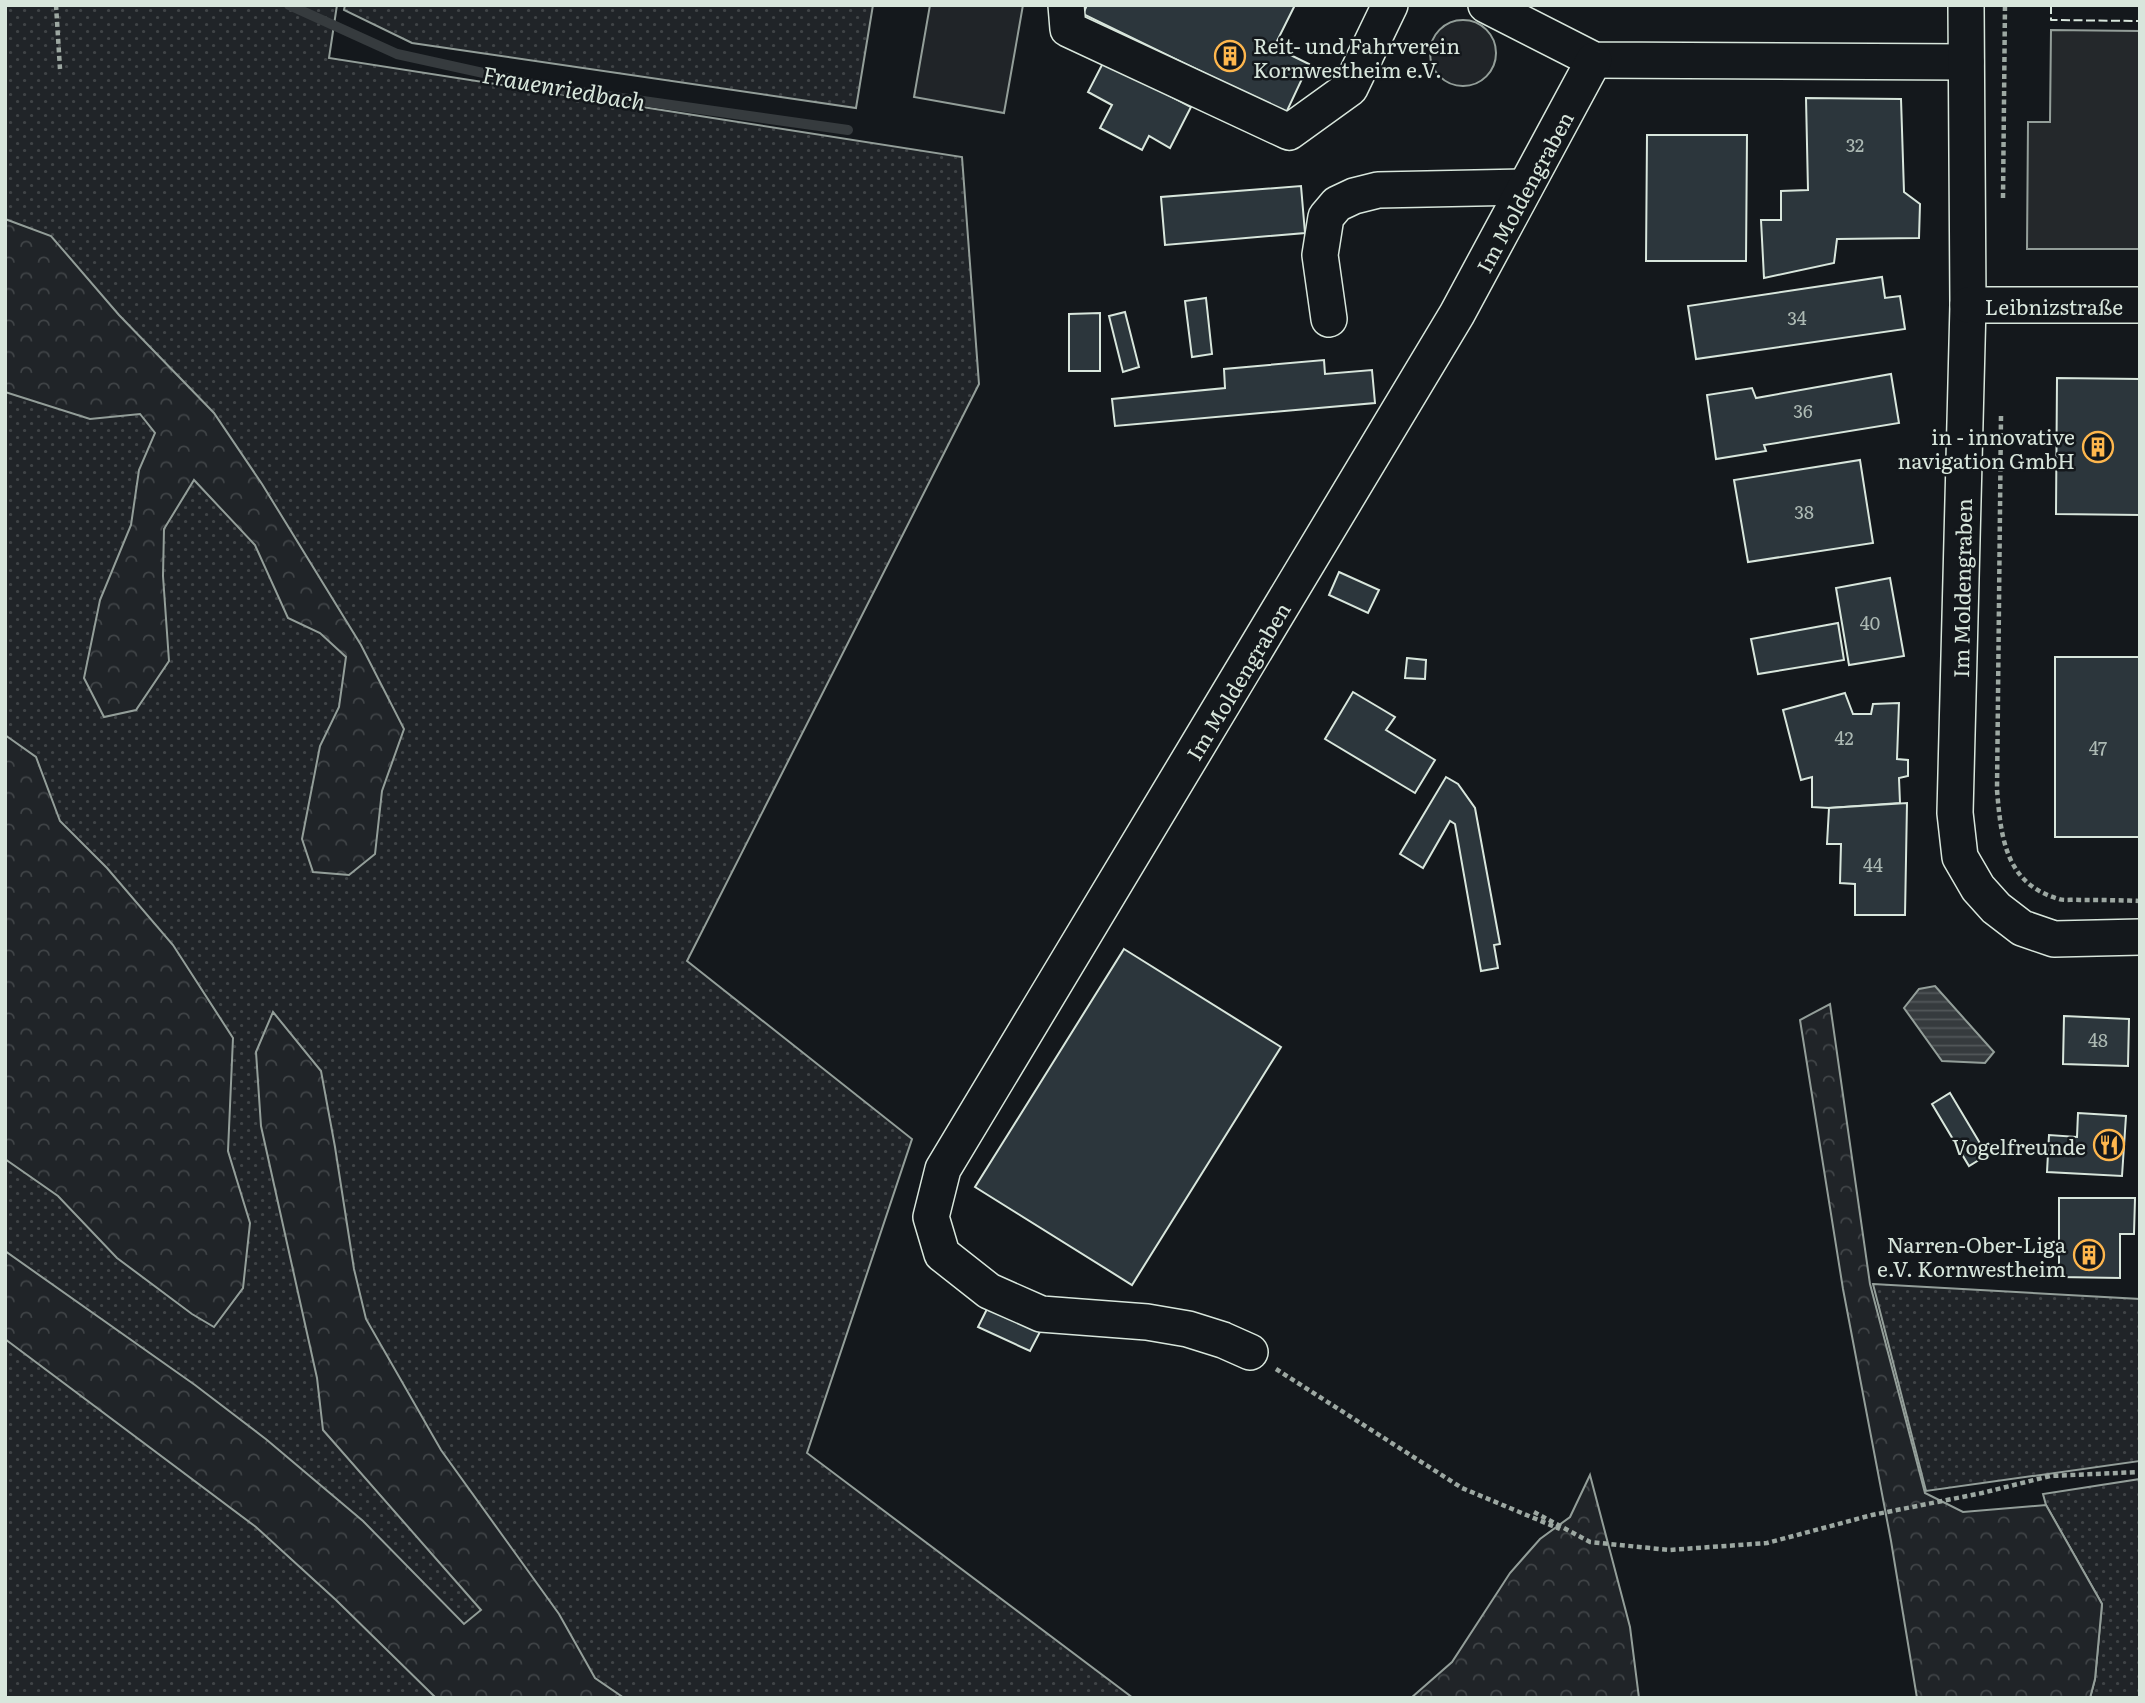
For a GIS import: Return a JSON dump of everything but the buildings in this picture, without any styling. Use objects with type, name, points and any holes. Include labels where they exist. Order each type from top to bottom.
[{"type":"street","points":[[1066,5],[1068,29],[1289,132],[1350,88],[1390,5]]},
{"type":"street","points":[[1486,5],[1594,60],[1966,62]]},
{"type":"street","name":"Im Moldengraben","points":[[1966,5],[1968,305],[1955,813],[1960,857],[1978,888],[1996,908],[2022,928],[2054,939],[2140,937]]},
{"type":"street","name":"Im Moldengraben","points":[[1250,1352],[1188,1329],[1147,1322],[1041,1314],[989,1291],[942,1254],[930,1217],[943,1169],[1450,325],[1594,60]]},
{"type":"street","points":[[1329,318],[1320,255],[1326,217],[1337,204],[1378,190],[1524,187]]},
{"type":"street","name":"Leibnizstraße","points":[[1968,305],[2140,304]]},
{"type":"path","points":[[56,5],[60,69]]},
{"type":"path","points":[[2003,209],[2005,5]]},
{"type":"path","points":[[2001,411],[1997,790],[2007,856],[2020,876],[2036,888],[2059,899],[2140,901]]},
{"type":"path","points":[[1250,1352],[1462,1488],[1590,1542],[1670,1550],[1767,1543],[1872,1515],[2050,1476],[2140,1472]]},
{"type":"path","points":[[1534,1512],[1590,1542]]},
{"type":"green space","points":[[5,5],[337,5],[329,58],[962,157],[979,384],[687,961],[912,1139],[807,1453],[1133,1698],[5,1698]]},
{"type":"green space","points":[[345,5],[873,5],[856,108],[412,43],[344,10]]},
{"type":"green space","points":[[930,5],[1023,5],[1004,113],[914,97]]},
{"type":"green space","points":[[1456,20],[1470,20],[1482,25],[1491,34],[1496,53],[1494,66],[1487,77],[1470,86],[1456,86],[1444,81],[1435,72],[1430,60],[1430,46],[1435,34],[1444,25]]},
{"type":"green space","points":[[5,219],[51,236],[119,315],[214,413],[262,484],[361,645],[404,729],[382,791],[375,854],[349,875],[313,872],[302,839],[320,746],[339,707],[346,657],[320,633],[288,618],[255,545],[194,480],[164,529],[163,576],[169,661],[136,710],[104,717],[84,678],[100,600],[131,525],[139,470],[155,433],[140,414],[90,419],[5,392]]},
{"type":"green space","points":[[5,735],[36,757],[60,821],[107,868],[173,945],[233,1038],[228,1151],[250,1223],[243,1288],[214,1327],[192,1314],[117,1258],[58,1196],[5,1159]]},
{"type":"green space","points":[[1830,1004],[1870,1284],[1925,1493],[1963,1512],[2046,1505],[2102,1604],[2095,1679],[2090,1698],[1917,1698],[1891,1541],[1843,1289],[1800,1020]]},
{"type":"green space","points":[[273,1012],[321,1071],[354,1269],[366,1319],[441,1450],[559,1614],[595,1678],[624,1698],[436,1698],[336,1600],[256,1527],[5,1339],[5,1251],[195,1385],[267,1440],[363,1521],[464,1624],[481,1610],[323,1430],[317,1378],[261,1126],[256,1052]]},
{"type":"green space","points":[[1873,1284],[2140,1299],[2140,1461],[1926,1491]]},
{"type":"green space","points":[[1590,1475],[1630,1627],[1639,1698],[1411,1698],[1452,1662],[1510,1573],[1540,1539],[1570,1517]]},
{"type":"green space","points":[[2140,1479],[2140,1698],[2090,1698],[2095,1679],[2102,1604],[2046,1505],[2043,1494]]},
{"type":"shaded area","points":[[2051,30],[2140,31],[2140,249],[2027,249],[2028,122],[2050,122]]},
{"type":"shaded area","points":[[1935,986],[1994,1052],[1985,1063],[1942,1061],[1904,1008],[1919,989]]},
{"type":"waterway","name":"Frauenriedbach","points":[[289,5],[397,54],[551,88],[848,130]]},
{"type":"fence","points":[[2051,5],[2051,20],[2140,21]]},
{"type":"place","name":"Reit- und Fahrverein Kornwestheim e.V.","points":[[1230,56]]},
{"type":"place","name":"in - innovative navigation GmbH","points":[[2098,447]]},
{"type":"place","name":"Vogelfreunde","points":[[2109,1145]]},
{"type":"place","name":"Narren-Ober-Liga e.V. Kornwestheim","points":[[2089,1255]]}]
